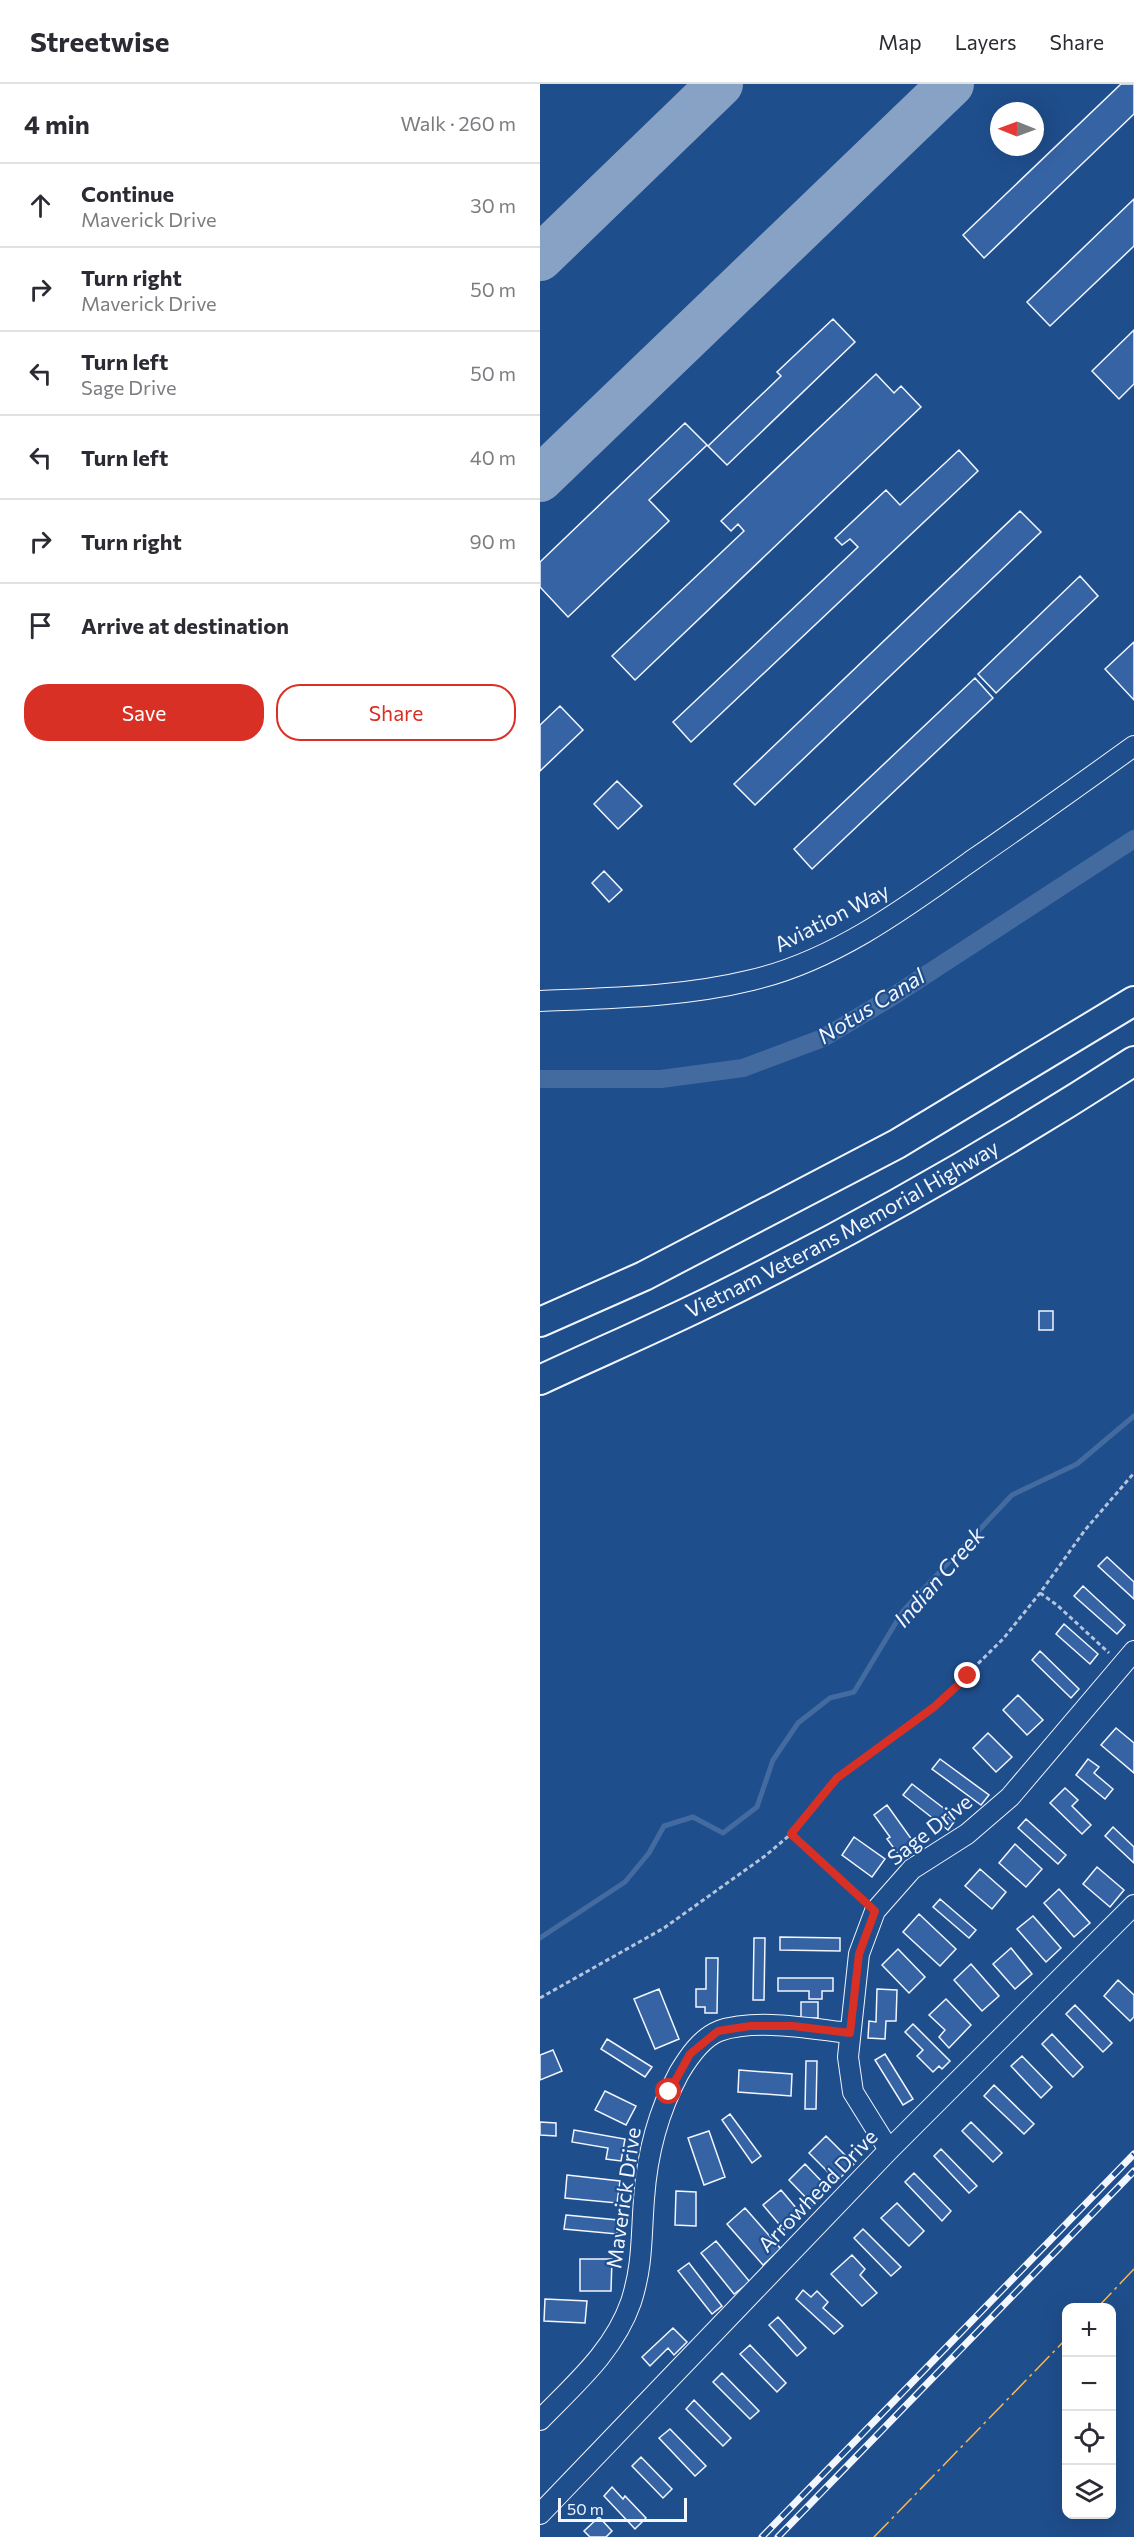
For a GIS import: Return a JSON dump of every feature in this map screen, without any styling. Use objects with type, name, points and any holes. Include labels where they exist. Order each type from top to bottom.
[{"type":"highway","points":[[540,1322],[644,1276],[887,1149],[1134,1001]]},
{"type":"highway","name":"Vietnam Veterans Memorial Highway","points":[[540,1380],[714,1300],[915,1194],[1134,1061]]},
{"type":"street","name":"Aviation Way","points":[[540,1001],[639,997],[703,989],[753,980],[798,966],[887,921],[1134,746]]},
{"type":"street","name":"Sage Drive","points":[[890,2150],[853,2092],[848,2057],[859,1954],[875,1911],[912,1869],[967,1834],[1010,1797],[1128,1658]]},
{"type":"street","name":"Arrowhead Drive","points":[[545,2501],[1134,1905]]},
{"type":"street","name":"Maverick Drive","points":[[540,2420],[603,2355],[630,2304],[642,2258],[644,2198],[652,2142],[669,2092],[690,2054],[718,2031],[750,2026],[793,2026],[850,2033]]},
{"type":"path","points":[[540,1998],[664,1928],[765,1856],[791,1834],[837,1778],[934,1707],[968,1676],[1003,1639],[1040,1593],[1084,1530],[1134,1473]]},
{"type":"path","points":[[1040,1593],[1128,1658]]},
{"type":"path","points":[[791,1834],[875,1911]]},
{"type":"building","points":[[1121,84],[1134,84],[1134,114],[984,258],[963,235]]},
{"type":"building","points":[[1134,199],[1134,246],[1050,326],[1027,302]]},
{"type":"building","points":[[833,319],[855,342],[727,465],[708,446],[781,376],[777,372]]},
{"type":"building","points":[[1134,330],[1134,384],[1119,399],[1092,371]]},
{"type":"building","points":[[876,374],[894,393],[901,386],[921,407],[635,680],[612,656],[744,531],[738,524],[731,531],[721,521]]},
{"type":"building","points":[[685,423],[707,445],[649,500],[669,521],[568,617],[540,587],[540,562]]},
{"type":"building","points":[[959,450],[978,471],[691,742],[673,722],[858,547],[850,539],[842,545],[835,538],[886,490],[900,505]]},
{"type":"building","points":[[1020,511],[1041,532],[755,805],[734,784]]},
{"type":"building","points":[[1080,576],[1098,596],[996,693],[978,674]]},
{"type":"building","points":[[1134,642],[1134,700],[1105,669]]},
{"type":"building","points":[[975,678],[993,698],[812,869],[794,849]]},
{"type":"building","points":[[560,706],[583,730],[540,771],[540,725]]},
{"type":"building","points":[[617,781],[642,806],[618,829],[594,804]]},
{"type":"building","points":[[604,871],[622,890],[609,902],[592,883]]},
{"type":"building","points":[[1039,1311],[1053,1311],[1053,1330],[1039,1330]]},
{"type":"building","points":[[1107,1557],[1134,1582],[1134,1599],[1098,1566]]},
{"type":"building","points":[[1083,1586],[1125,1625],[1117,1634],[1074,1596]]},
{"type":"building","points":[[1064,1624],[1098,1654],[1090,1664],[1056,1634]]},
{"type":"building","points":[[1040,1651],[1079,1689],[1071,1698],[1032,1660]]},
{"type":"building","points":[[1018,1695],[1043,1720],[1027,1735],[1003,1710]]},
{"type":"building","points":[[1116,1728],[1134,1743],[1134,1773],[1101,1745]]},
{"type":"building","points":[[988,1733],[1012,1757],[996,1772],[973,1748]]},
{"type":"building","points":[[940,1759],[989,1795],[981,1805],[932,1769]]},
{"type":"building","points":[[1088,1759],[1099,1767],[1094,1773],[1113,1789],[1105,1799],[1076,1775]]},
{"type":"building","points":[[912,1784],[950,1813],[947,1816],[954,1822],[948,1830],[903,1795]]},
{"type":"building","points":[[1065,1788],[1078,1800],[1072,1806],[1091,1825],[1082,1834],[1050,1803]]},
{"type":"building","points":[[887,1805],[915,1844],[899,1855],[887,1839],[890,1837],[874,1815]]},
{"type":"building","points":[[1026,1819],[1066,1855],[1058,1864],[1018,1828]]},
{"type":"building","points":[[1113,1827],[1134,1847],[1134,1863],[1105,1836]]},
{"type":"building","points":[[854,1837],[885,1859],[872,1877],[842,1855]]},
{"type":"building","points":[[1015,1844],[1042,1869],[1026,1887],[999,1863]]},
{"type":"building","points":[[1097,1867],[1124,1890],[1110,1907],[1083,1884]]},
{"type":"building","points":[[980,1869],[1006,1892],[992,1909],[965,1886]]},
{"type":"building","points":[[1059,1889],[1090,1923],[1074,1937],[1044,1903]]},
{"type":"building","points":[[940,1899],[976,1930],[969,1938],[933,1907]]},
{"type":"building","points":[[919,1914],[956,1949],[940,1966],[903,1932]]},
{"type":"building","points":[[1033,1916],[1061,1948],[1046,1962],[1017,1929]]},
{"type":"building","points":[[780,1937],[840,1938],[840,1951],[780,1950]]},
{"type":"building","points":[[754,1938],[765,1938],[764,2000],[753,2000]]},
{"type":"building","points":[[1011,1948],[1032,1974],[1015,1989],[993,1964]]},
{"type":"building","points":[[898,1949],[925,1977],[909,1993],[882,1965]]},
{"type":"building","points":[[706,1958],[718,1958],[717,2013],[705,2013],[705,2007],[696,2007],[696,1989],[706,1989]]},
{"type":"building","points":[[971,1964],[999,1996],[982,2011],[954,1980]]},
{"type":"building","points":[[778,1978],[833,1978],[833,1991],[822,1991],[822,1999],[809,1999],[809,1991],[778,1991]]},
{"type":"building","points":[[1118,1980],[1134,1995],[1134,2017],[1130,2021],[1104,1996]]},
{"type":"building","points":[[659,1989],[679,2039],[655,2049],[634,1999]]},
{"type":"building","points":[[877,1989],[897,1990],[896,2021],[886,2021],[885,2039],[868,2038],[869,2021],[876,2022]]},
{"type":"building","points":[[946,1999],[971,2025],[949,2048],[939,2037],[945,2030],[929,2015]]},
{"type":"building","points":[[801,2002],[818,2002],[818,2018],[801,2018]]},
{"type":"building","points":[[1075,2005],[1112,2043],[1103,2052],[1066,2014]]},
{"type":"building","points":[[913,2024],[950,2061],[942,2069],[939,2066],[933,2072],[917,2056],[923,2050],[905,2032]]},
{"type":"building","points":[[1052,2034],[1083,2067],[1073,2077],[1042,2044]]},
{"type":"building","points":[[607,2039],[652,2067],[645,2077],[601,2049]]},
{"type":"building","points":[[553,2050],[562,2071],[540,2080],[540,2055]]},
{"type":"building","points":[[885,2054],[913,2099],[903,2105],[875,2060]]},
{"type":"building","points":[[1022,2056],[1052,2087],[1041,2098],[1011,2066]]},
{"type":"building","points":[[806,2061],[817,2061],[816,2109],[805,2109]]},
{"type":"building","points":[[739,2070],[792,2074],[791,2096],[738,2092]]},
{"type":"building","points":[[994,2085],[1034,2124],[1024,2134],[984,2096]]},
{"type":"building","points":[[605,2091],[636,2106],[626,2125],[595,2110]]},
{"type":"building","points":[[730,2114],[761,2156],[752,2163],[722,2120]]},
{"type":"building","points":[[540,2122],[556,2123],[556,2136],[540,2135]]},
{"type":"building","points":[[971,2122],[1002,2153],[993,2162],[962,2131]]},
{"type":"building","points":[[574,2130],[625,2139],[621,2161],[606,2159],[608,2148],[572,2142]]},
{"type":"building","points":[[709,2131],[725,2177],[704,2185],[688,2138]]},
{"type":"building","points":[[826,2136],[854,2164],[837,2181],[809,2153]]},
{"type":"building","points":[[941,2149],[977,2186],[969,2193],[934,2156]]},
{"type":"building","points":[[805,2164],[829,2189],[813,2205],[789,2180]]},
{"type":"building","points":[[914,2173],[951,2211],[942,2221],[905,2182]]},
{"type":"building","points":[[567,2175],[620,2181],[617,2203],[565,2198]]},
{"type":"building","points":[[781,2190],[802,2215],[784,2230],[763,2205]]},
{"type":"building","points":[[676,2191],[696,2192],[696,2226],[675,2225]]},
{"type":"building","points":[[897,2203],[924,2231],[909,2246],[881,2218]]},
{"type":"building","points":[[745,2208],[781,2249],[763,2265],[727,2224]]},
{"type":"building","points":[[566,2215],[618,2220],[617,2234],[564,2229]]},
{"type":"building","points":[[863,2229],[901,2267],[891,2276],[854,2238]]},
{"type":"building","points":[[716,2241],[750,2282],[734,2294],[701,2253]]},
{"type":"building","points":[[852,2255],[865,2269],[860,2275],[877,2293],[862,2306],[831,2274]]},
{"type":"building","points":[[580,2259],[612,2259],[611,2291],[580,2291]]},
{"type":"building","points":[[689,2263],[722,2306],[712,2314],[678,2271]]},
{"type":"building","points":[[803,2290],[811,2297],[817,2291],[828,2302],[823,2308],[843,2326],[834,2334],[796,2299]]},
{"type":"building","points":[[545,2299],[587,2301],[585,2323],[544,2321]]},
{"type":"building","points":[[778,2317],[806,2348],[797,2356],[769,2325]]},
{"type":"building","points":[[673,2328],[687,2342],[674,2355],[668,2348],[650,2366],[642,2357]]},
{"type":"building","points":[[750,2345],[786,2383],[777,2392],[740,2354]]},
{"type":"building","points":[[722,2373],[759,2411],[750,2419],[713,2382]]},
{"type":"building","points":[[694,2400],[731,2438],[723,2446],[686,2409]]},
{"type":"building","points":[[670,2429],[706,2466],[695,2476],[659,2438]]},
{"type":"building","points":[[641,2457],[672,2489],[663,2498],[632,2466]]},
{"type":"building","points":[[612,2487],[623,2499],[625,2496],[646,2518],[635,2529],[604,2496]]},
{"type":"building","points":[[599,2517],[612,2531],[606,2537],[590,2537],[584,2531]]},
{"type":"waterway","name":"Notus Canal","points":[[540,1079],[661,1079],[743,1068],[823,1038],[895,995],[1134,839]]},
{"type":"waterway","name":"Indian Creek","points":[[540,1938],[625,1882],[649,1853],[664,1826],[693,1817],[723,1833],[757,1807],[773,1760],[798,1723],[830,1698],[854,1692],[903,1611],[1012,1495],[1077,1464],[1134,1416]]},
{"type":"taxiway","points":[[540,258],[720,84]]},
{"type":"taxiway","points":[[540,479],[951,84]]},
{"type":"railway","points":[[762,2537],[1134,2154]]},
{"type":"railway","points":[[778,2537],[1134,2171]]},
{"type":"power","points":[[1102,2303],[1134,2269]]},
{"type":"power","points":[[874,2537],[1062,2343]]},
{"type":"route","points":[[669,2092],[690,2054],[718,2031],[750,2026],[793,2026],[850,2033],[859,1954],[875,1911],[791,1834],[837,1778],[934,1707],[968,1676]]}]
